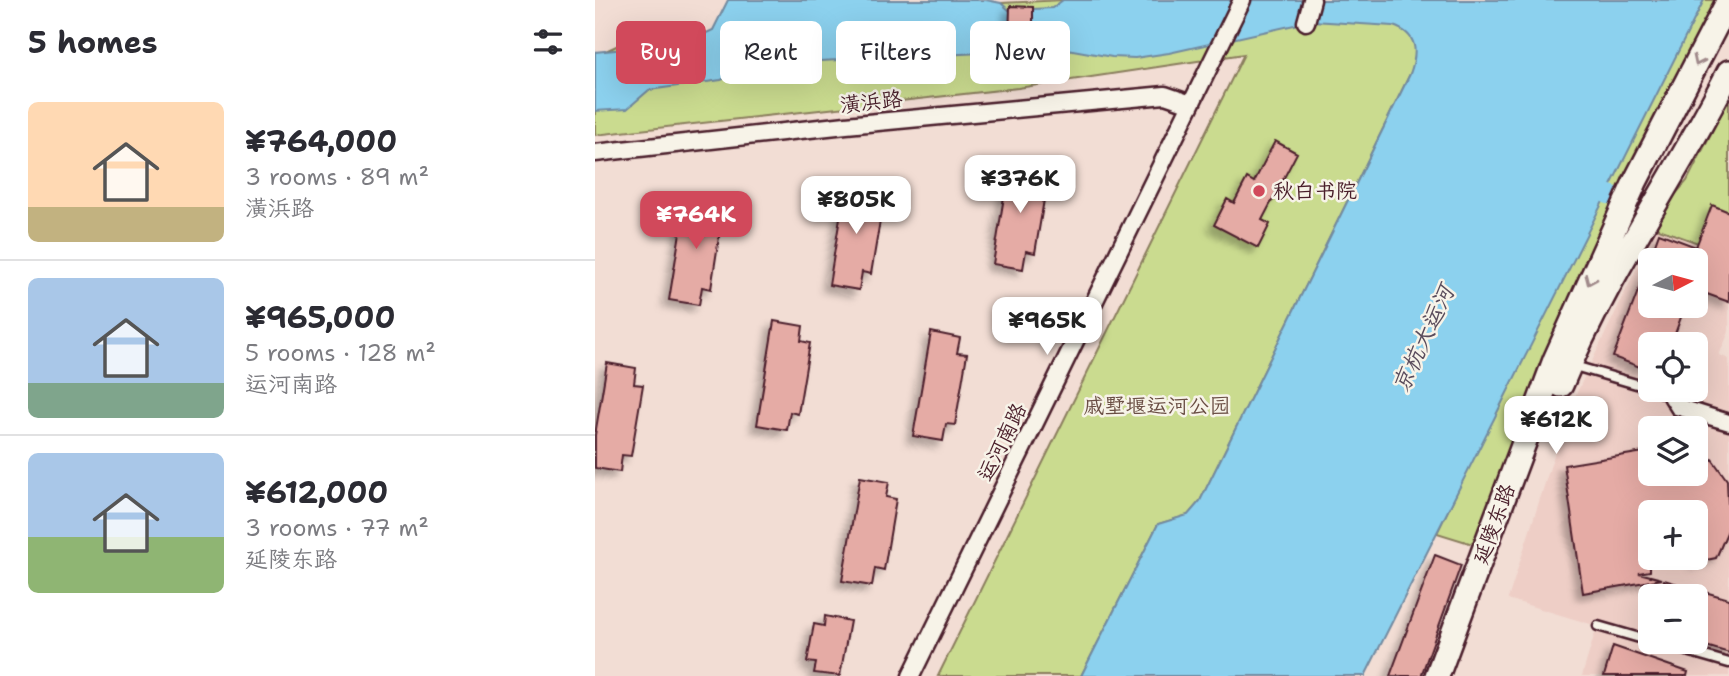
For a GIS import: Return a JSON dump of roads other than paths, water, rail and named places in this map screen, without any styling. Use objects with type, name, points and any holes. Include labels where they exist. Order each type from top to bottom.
[{"type":"main road","name":"延陵东路","points":[[1437,676],[1617,218],[1729,0]]},
{"type":"main road","name":"延陵东路","points":[[1452,676],[1562,362],[1660,192],[1699,132],[1729,72]]},
{"type":"street","name":"运河南路","points":[[911,676],[1242,0]]},
{"type":"street","points":[[1306,22],[1312,0]]},
{"type":"street","name":"潢浜路","points":[[595,153],[846,125],[1165,95],[1191,104]]},
{"type":"lane","points":[[1562,362],[1638,384]]},
{"type":"lane","points":[[1669,402],[1676,410],[1729,426]]},
{"type":"lane","points":[[1676,402],[1729,419]]},
{"type":"lane","points":[[1598,625],[1638,637]]},
{"type":"lane","points":[[1698,654],[1729,663]]},
{"type":"water","points":[[728,0],[986,0],[1001,3],[1010,11],[1010,21],[970,21],[970,54],[956,54],[956,21],[836,21],[836,60],[822,61],[822,21],[720,21],[720,80],[706,82],[706,33],[713,30]]},
{"type":"water","name":"京杭大运河","points":[[1063,0],[1704,0],[1365,676],[1081,676],[1158,524],[1188,515],[1200,501],[1410,74],[1414,45],[1407,34],[1393,26],[1312,21],[1169,53],[1135,58],[1112,57],[1070,50],[1070,21],[1033,21],[1033,9],[1052,8]]},
{"type":"water","points":[[616,50],[616,84],[692,84],[649,90],[627,109],[595,111],[595,52]]},
{"type":"waterway","points":[[1607,194],[1614,196]]},
{"type":"place","name":"秋白书院","points":[[1259,191]]},
{"type":"park label","name":"戚墅堰运河公园","points":[[1157,406]]}]
